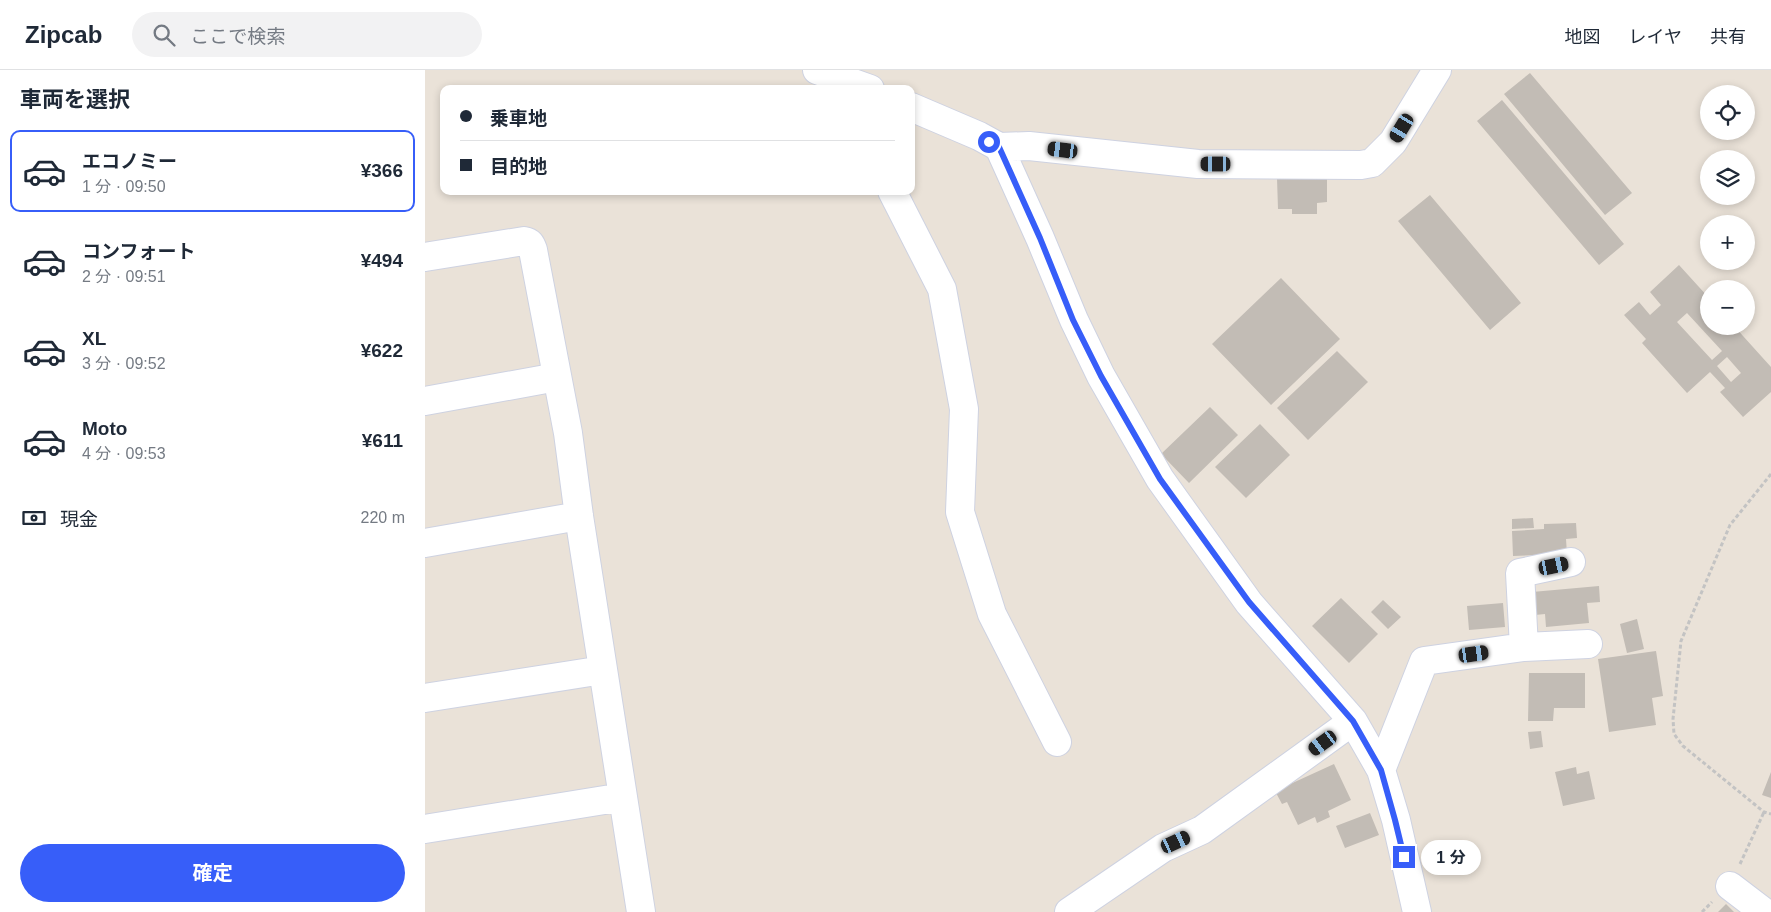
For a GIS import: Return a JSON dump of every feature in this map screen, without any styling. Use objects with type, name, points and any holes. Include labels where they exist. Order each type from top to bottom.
[{"type":"street","points":[[817,70],[857,85]]},
{"type":"street","points":[[915,109],[979,136],[999,147],[1029,146],[1198,164],[1361,165],[1372,163],[1393,142],[1437,70]]},
{"type":"street","points":[[999,147],[1040,238],[1073,320],[1101,376],[1160,479],[1249,602],[1353,721],[1381,770],[1417,912]]},
{"type":"street","points":[[894,195],[942,289],[964,409],[960,512],[992,614],[1057,742]]},
{"type":"street","points":[[425,257],[524,241],[531,244],[568,433],[579,516],[641,912]]},
{"type":"street","points":[[425,401],[557,377]]},
{"type":"street","points":[[425,544],[579,516]]},
{"type":"street","points":[[1524,647],[1520,573],[1571,562]]},
{"type":"street","points":[[1381,770],[1424,661],[1524,647],[1588,644]]},
{"type":"street","points":[[425,698],[603,670]]},
{"type":"street","points":[[1069,912],[1163,848],[1202,830],[1353,721]]},
{"type":"street","points":[[425,829],[623,797]]},
{"type":"street","points":[[1730,886],[1764,912]]},
{"type":"path","points":[[1771,474],[1730,525],[1681,641],[1673,719],[1674,734],[1683,746],[1764,812],[1771,814]]},
{"type":"building","points":[[1530,73],[1632,193],[1605,215],[1504,94]]},
{"type":"building","points":[[1502,100],[1624,244],[1599,265],[1477,121]]},
{"type":"building","points":[[1277,178],[1327,178],[1327,202],[1317,203],[1317,214],[1292,214],[1292,209],[1278,209]]},
{"type":"building","points":[[1430,195],[1521,303],[1490,330],[1398,221]]},
{"type":"building","points":[[1679,265],[1700,288],[1700,327],[1687,313],[1677,322],[1712,360],[1722,351],[1707,335],[1742,335],[1771,367],[1771,392],[1743,417],[1720,392],[1725,388],[1710,372],[1687,393],[1642,343],[1646,339],[1624,315],[1639,302],[1650,315],[1661,305],[1650,292]],"holes":[[[1727,357],[1741,373],[1731,382],[1717,366]]]},
{"type":"building","points":[[1281,278],[1340,339],[1271,405],[1212,344]]},
{"type":"building","points":[[1337,351],[1368,382],[1308,440],[1277,408]]},
{"type":"building","points":[[1210,407],[1238,435],[1189,483],[1161,454]]},
{"type":"building","points":[[1260,424],[1290,455],[1246,498],[1215,467]]},
{"type":"building","points":[[1533,518],[1534,528],[1512,529],[1512,519]]},
{"type":"building","points":[[1576,523],[1577,538],[1566,539],[1567,554],[1513,556],[1512,531],[1544,529],[1544,524]]},
{"type":"building","points":[[1599,586],[1600,602],[1587,603],[1589,623],[1546,627],[1545,614],[1535,615],[1532,592]]},
{"type":"building","points":[[1341,598],[1378,634],[1349,663],[1312,626]]},
{"type":"building","points":[[1383,600],[1401,617],[1388,629],[1371,612]]},
{"type":"building","points":[[1503,603],[1505,627],[1469,630],[1467,606]]},
{"type":"building","points":[[1637,619],[1644,649],[1627,653],[1620,624]]},
{"type":"building","points":[[1656,651],[1663,696],[1652,698],[1656,725],[1609,732],[1598,659]]},
{"type":"building","points":[[1529,673],[1585,673],[1585,708],[1554,708],[1553,721],[1528,721]]},
{"type":"building","points":[[1541,731],[1543,747],[1530,749],[1528,732]]},
{"type":"building","points":[[1334,764],[1351,800],[1328,811],[1330,817],[1317,823],[1315,817],[1298,825],[1287,802],[1282,804],[1275,791]]},
{"type":"building","points":[[1576,767],[1577,774],[1589,771],[1595,799],[1563,806],[1555,772]]},
{"type":"building","points":[[1771,772],[1771,798],[1762,795]]},
{"type":"building","points":[[1370,813],[1379,835],[1345,848],[1336,826]]},
{"type":"building","points":[[1726,904],[1734,912],[1718,912]]},
{"type":"route","points":[[989,142],[999,147],[1040,238],[1073,320],[1101,376],[1160,479],[1249,602],[1353,721],[1381,770],[1404,857]]}]
